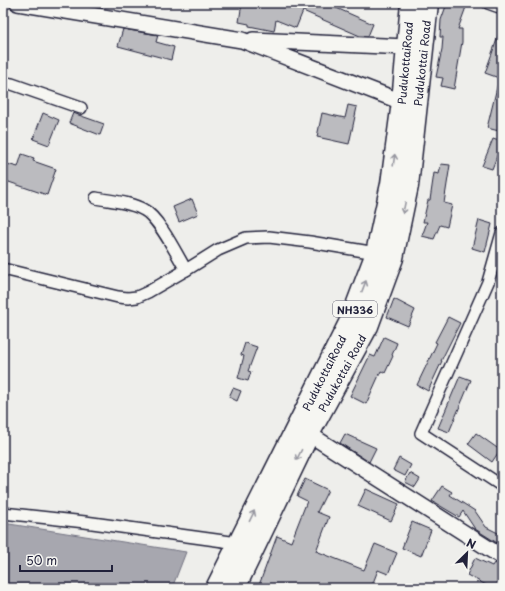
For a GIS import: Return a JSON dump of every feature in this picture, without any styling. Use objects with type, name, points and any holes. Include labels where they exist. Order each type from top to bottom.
[{"type":"highway","name":"PudukottaiRoad","points":[[302,432],[351,319],[376,253],[391,184],[402,102],[411,3]]},
{"type":"highway","name":"Pudukottai Road","points":[[235,588],[239,553],[302,432],[368,326],[393,258],[408,186],[428,3]]},
{"type":"highway","name":"NH336","points":[[216,588],[239,553]]},
{"type":"street","points":[[18,3],[242,40],[406,47]]},
{"type":"street","points":[[488,3],[502,8]]},
{"type":"street","points":[[242,40],[402,102]]},
{"type":"street","points":[[3,83],[12,84],[81,108]]},
{"type":"street","points":[[96,198],[134,206],[145,210],[154,218],[186,270]]},
{"type":"street","points":[[502,233],[488,282],[421,433],[502,486]]},
{"type":"street","points":[[3,270],[118,298],[128,298],[137,297],[148,292],[218,250],[246,238],[269,237],[376,253]]},
{"type":"street","points":[[302,432],[502,557]]},
{"type":"street","points":[[3,513],[85,522],[239,553]]},
{"type":"shaded area","points":[[3,523],[186,552],[172,588],[3,588]]},
{"type":"building","points":[[242,3],[325,3],[373,24],[368,36],[360,36],[303,11],[296,28],[276,20],[274,31],[249,26],[249,24],[239,22]]},
{"type":"building","points":[[450,3],[466,7],[458,29],[462,29],[462,42],[454,89],[441,86],[443,78],[436,77],[442,49],[443,37],[440,37],[441,20],[446,6],[448,7]]},
{"type":"building","points":[[501,28],[502,70],[499,78],[485,73]]},
{"type":"building","points":[[123,29],[158,35],[156,42],[174,47],[171,60],[118,46]]},
{"type":"building","points":[[498,83],[502,83],[502,120],[499,131],[487,128]]},
{"type":"building","points":[[348,105],[357,107],[349,144],[317,137],[322,113],[345,118]]},
{"type":"building","points":[[43,113],[59,120],[49,145],[33,139]]},
{"type":"building","points":[[73,113],[104,124],[100,135],[69,123]]},
{"type":"building","points":[[493,139],[502,143],[492,169],[482,166]]},
{"type":"building","points":[[22,154],[34,158],[33,161],[56,169],[47,195],[3,180],[3,163],[18,167]]},
{"type":"building","points":[[441,164],[450,165],[444,203],[452,205],[447,227],[440,225],[434,239],[422,236],[427,222],[423,222],[428,200],[430,200],[434,173],[439,174]]},
{"type":"building","points":[[192,199],[198,214],[179,222],[173,207]]},
{"type":"building","points":[[479,220],[492,224],[485,252],[472,248]]},
{"type":"building","points":[[394,299],[415,310],[408,326],[387,317]]},
{"type":"building","points":[[448,317],[460,323],[428,391],[417,385],[437,343],[435,342]]},
{"type":"building","points":[[384,337],[397,343],[385,373],[381,371],[366,404],[350,396],[370,355],[375,357]]},
{"type":"building","points":[[245,343],[257,347],[248,371],[251,372],[248,381],[238,378],[244,356],[241,355]]},
{"type":"building","points":[[460,376],[471,380],[449,432],[438,428]]},
{"type":"building","points":[[233,388],[241,391],[237,401],[229,397]]},
{"type":"building","points":[[476,433],[500,450],[492,462],[468,444]]},
{"type":"building","points":[[345,434],[376,448],[369,462],[340,443]]},
{"type":"building","points":[[399,458],[411,465],[405,476],[393,470]]},
{"type":"building","points":[[410,473],[420,479],[415,487],[405,482]]},
{"type":"building","points":[[305,479],[328,490],[317,512],[329,517],[316,551],[364,570],[375,544],[397,553],[388,574],[378,570],[371,588],[258,588],[277,536],[291,542],[307,501],[297,496]]},
{"type":"building","points":[[442,486],[452,492],[450,495],[475,511],[486,527],[502,535],[502,546],[475,529],[463,511],[459,517],[432,501]]},
{"type":"building","points":[[366,489],[399,504],[391,521],[358,506]]},
{"type":"building","points":[[412,522],[431,530],[421,556],[402,548]]},
{"type":"building","points":[[475,558],[492,566],[494,563],[502,566],[502,588],[492,588],[467,575]]}]
